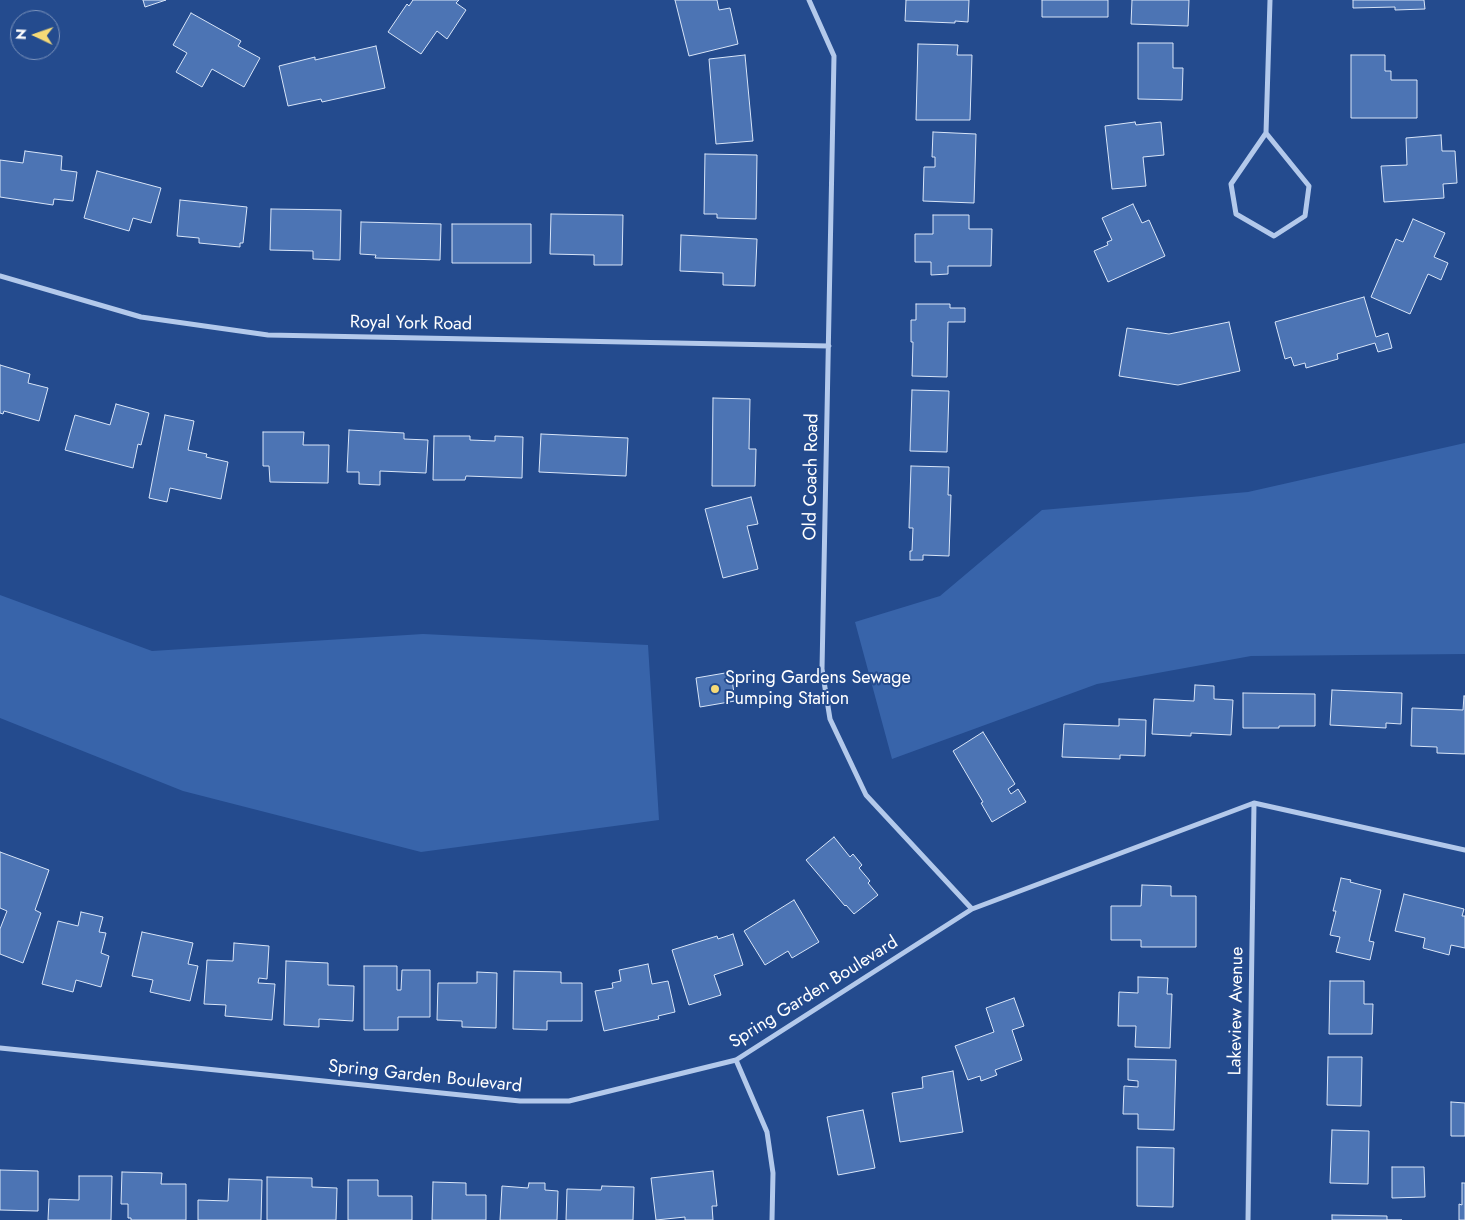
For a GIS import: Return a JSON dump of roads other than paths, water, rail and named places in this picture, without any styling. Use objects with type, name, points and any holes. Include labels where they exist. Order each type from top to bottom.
[{"type":"street","name":"Old Coach Road","points":[[809,0],[834,56],[822,669],[830,719],[866,795],[972,909]]},
{"type":"street","points":[[1266,133],[1309,186],[1305,216],[1274,236],[1236,214],[1231,184],[1266,133],[1270,0]]},
{"type":"street","name":"Royal York Road","points":[[0,276],[141,317],[268,335],[829,346]]},
{"type":"street","points":[[1254,803],[1465,850]]},
{"type":"street","name":"Spring Garden Boulevard","points":[[0,1048],[520,1101],[569,1101],[736,1060],[972,909],[1254,803]]},
{"type":"street","name":"Lakeview Avenue","points":[[1248,1220],[1254,803]]},
{"type":"street","points":[[736,1060],[768,1132],[773,1173],[772,1220]]},
{"type":"place","name":"Spring Gardens Sewage Pumping Station","points":[[715,689]]}]
